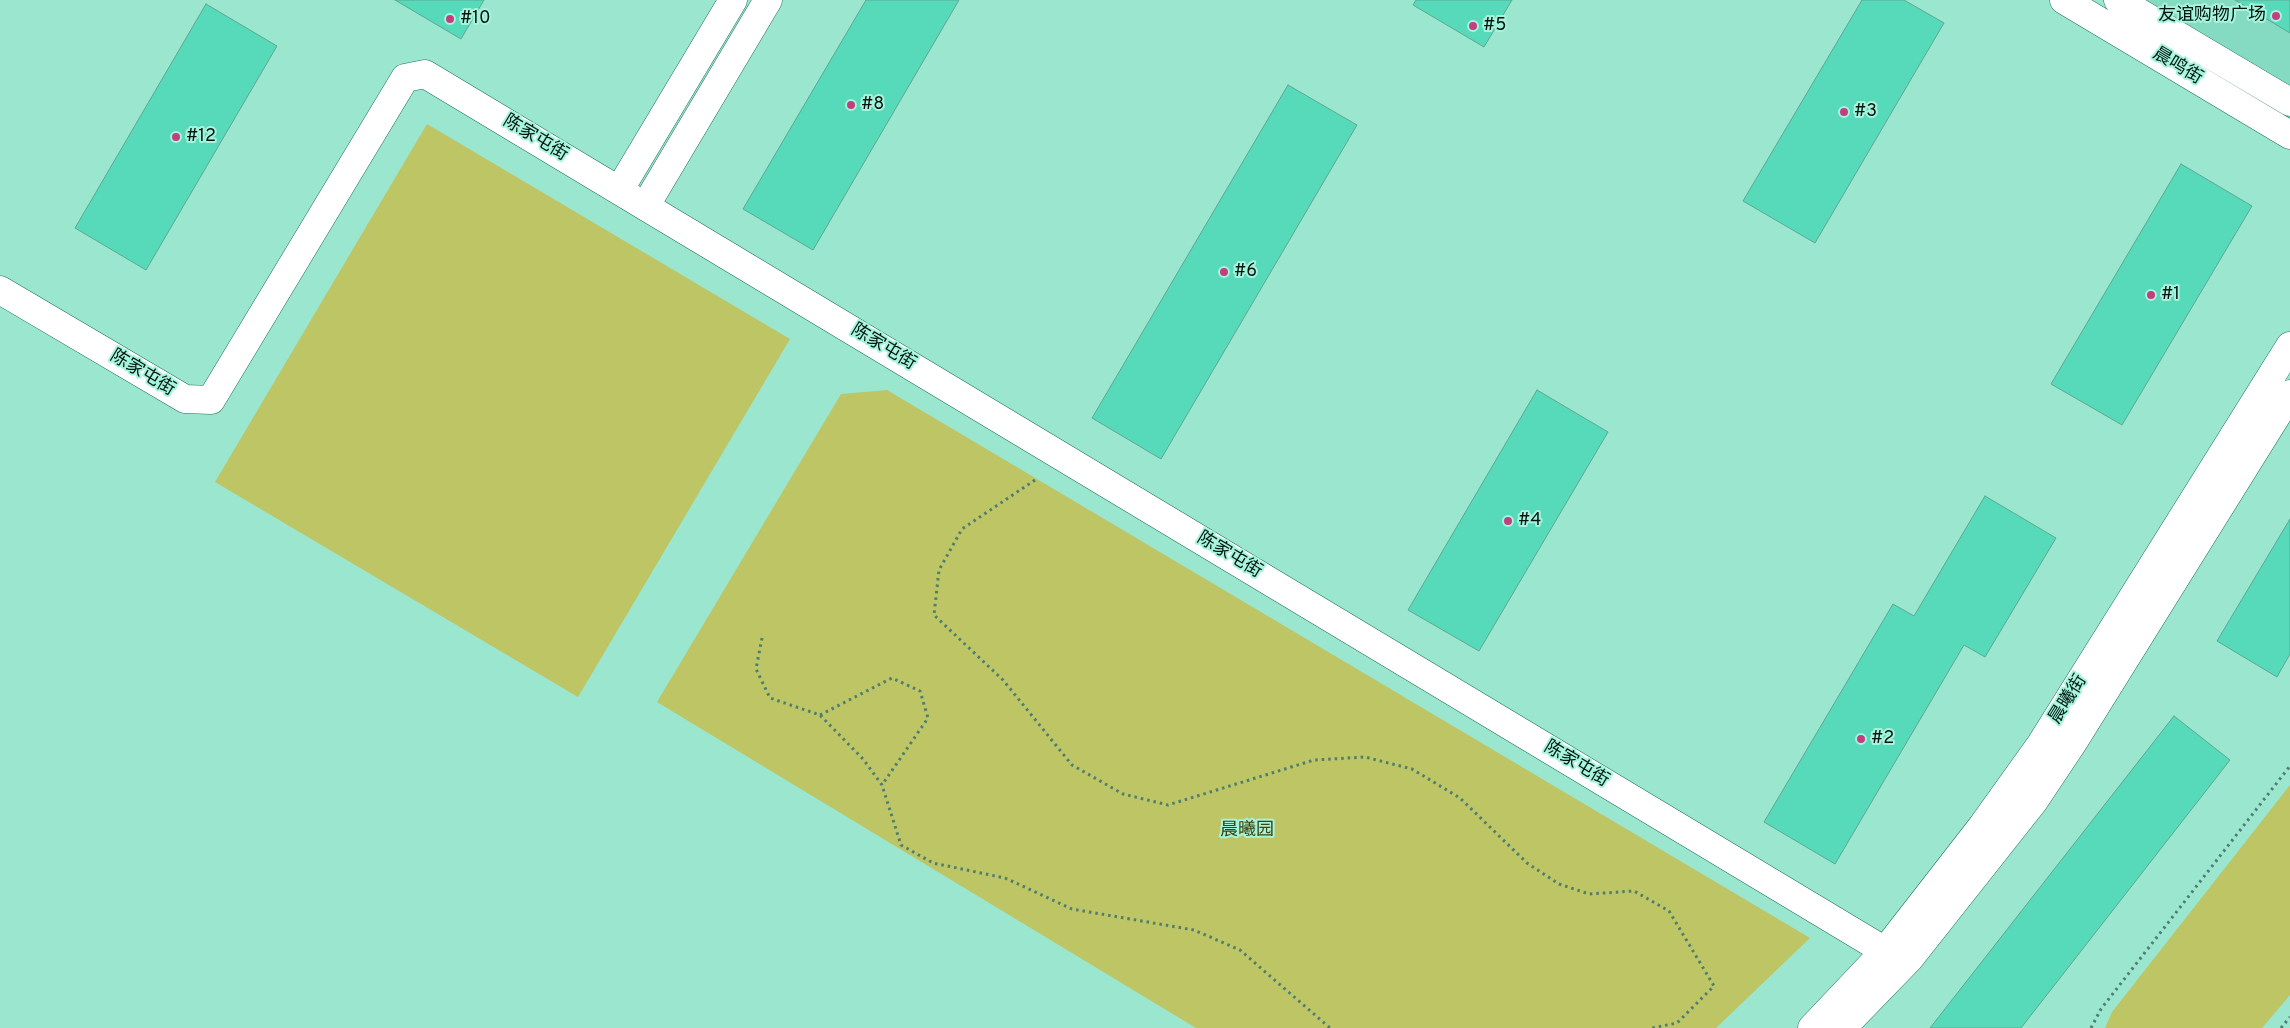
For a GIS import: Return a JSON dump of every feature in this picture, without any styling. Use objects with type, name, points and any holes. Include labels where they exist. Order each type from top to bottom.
[{"type":"street","points":[[620,189],[733,0]]},
{"type":"street","points":[[646,205],[768,0]]},
{"type":"street","name":"晨鸣街","points":[[2064,0],[2290,135]]},
{"type":"street","name":"晨鸣街","points":[[2118,0],[2290,102]]},
{"type":"street","name":"陈家屯街","points":[[0,290],[185,399],[211,400],[405,78],[426,74],[1885,951]]},
{"type":"street","name":"晨曦街","points":[[1812,1028],[1885,951],[1983,825],[2041,744],[2290,346]]},
{"type":"street","name":"晨曦街","points":[[1842,1028],[1908,959],[2034,801],[2072,744],[2290,394]]},
{"type":"path","points":[[1038,478],[962,529],[938,570],[934,614],[1003,680],[1072,765],[1123,794],[1168,805],[1314,760],[1365,757],[1412,769],[1460,798],[1527,863],[1559,884],[1589,894],[1634,891],[1669,911],[1714,986],[1677,1023],[1652,1028]]},
{"type":"path","points":[[762,638],[756,669],[770,698],[820,715],[863,759],[882,785],[901,845],[933,863],[1005,878],[1072,908],[1194,930],[1240,950],[1330,1028]]},
{"type":"path","points":[[820,715],[892,678],[920,690],[928,718],[882,785]]},
{"type":"path","points":[[2091,1028],[2101,1009],[2290,766]]},
{"type":"path","points":[[2281,1028],[2290,1017]]},
{"type":"shaded area","points":[[2147,0],[2290,0],[2290,85]]},
{"type":"green space","points":[[427,124],[790,339],[578,697],[215,482]]},
{"type":"green space","name":"晨曦园","points":[[887,390],[1810,938],[1716,1028],[1196,1028],[657,702],[841,394]]},
{"type":"green space","points":[[2290,785],[2290,995],[2262,1028],[2105,1028],[2112,1012]]},
{"type":"building","name":"#10","points":[[395,0],[484,0],[461,39]]},
{"type":"building","name":"#8","points":[[866,0],[959,0],[813,250],[743,209]]},
{"type":"building","name":"#5","points":[[1416,0],[1512,0],[1484,47],[1413,5]]},
{"type":"building","name":"#3","points":[[1862,0],[1904,0],[1944,23],[1815,243],[1743,201]]},
{"type":"building","name":"友谊购物广场","points":[[2235,0],[2290,0],[2290,33]]},
{"type":"building","name":"#12","points":[[206,4],[277,46],[146,270],[75,228]]},
{"type":"building","name":"#6","points":[[1288,85],[1357,125],[1161,459],[1092,418]]},
{"type":"building","name":"#1","points":[[2181,164],[2252,206],[2122,425],[2051,384]]},
{"type":"building","name":"#4","points":[[1537,390],[1608,432],[1479,651],[1408,610]]},
{"type":"building","name":"#2","points":[[1985,496],[2056,538],[1985,657],[1964,645],[1835,864],[1764,822],[1893,604],[1914,616]]},
{"type":"building","points":[[2290,519],[2290,654],[2277,677],[2217,641]]},
{"type":"building","points":[[2174,716],[2230,760],[2021,1028],[1930,1028]]},
{"type":"place","name":"友谊购物广场","points":[[2276,16]]},
{"type":"place","name":"#10","points":[[450,19]]},
{"type":"place","name":"#5","points":[[1473,26]]},
{"type":"place","name":"#8","points":[[851,105]]},
{"type":"place","name":"#3","points":[[1844,112]]},
{"type":"place","name":"#12","points":[[176,137]]},
{"type":"place","name":"#6","points":[[1224,272]]},
{"type":"place","name":"#1","points":[[2151,295]]},
{"type":"place","name":"#4","points":[[1508,521]]},
{"type":"place","name":"#2","points":[[1861,739]]}]
